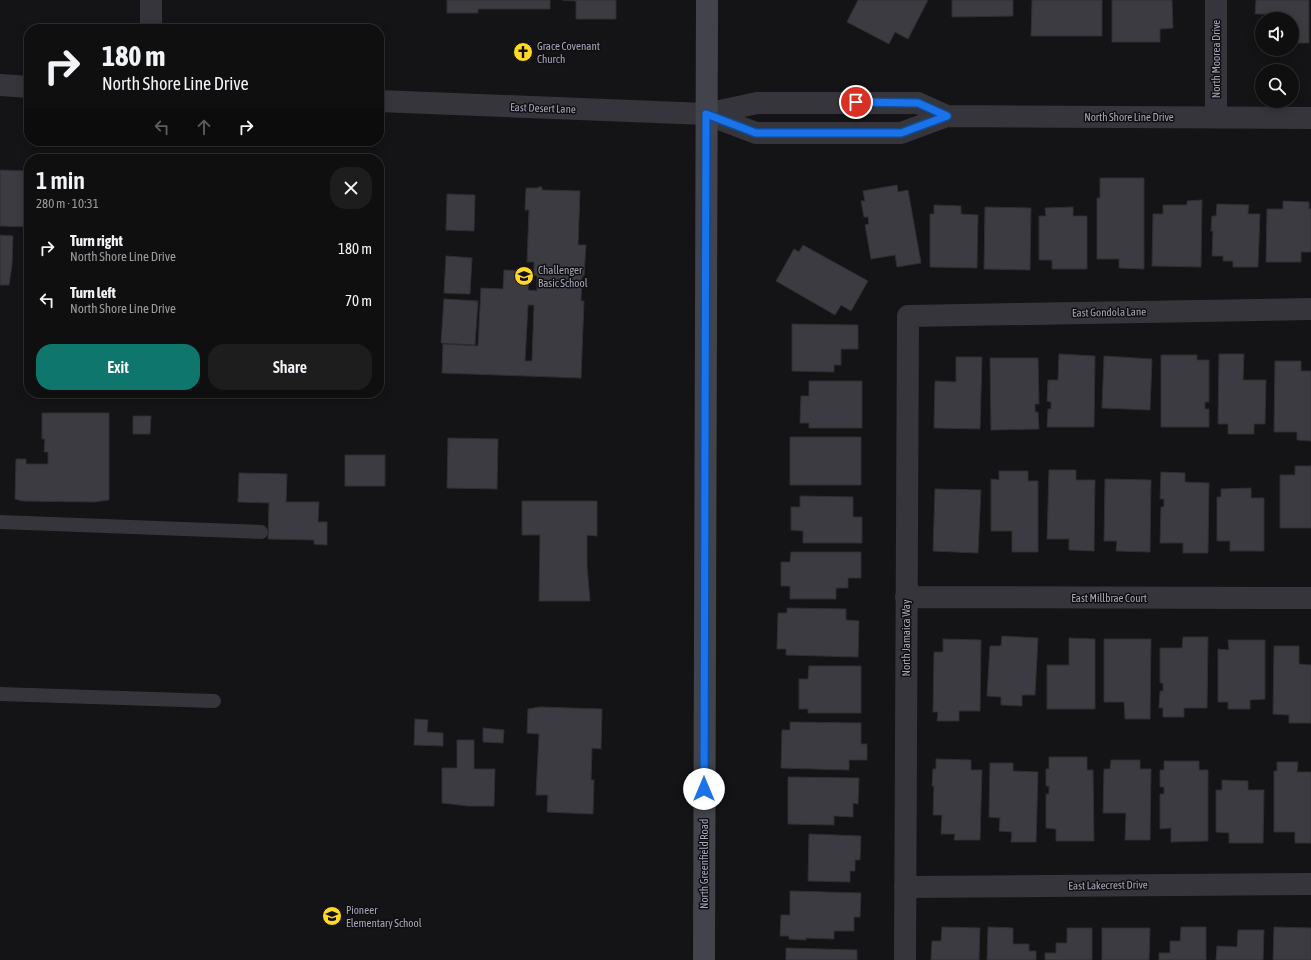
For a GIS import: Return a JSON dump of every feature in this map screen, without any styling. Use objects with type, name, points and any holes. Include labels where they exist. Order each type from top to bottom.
[{"type":"main road","name":"North Greenfield Road","points":[[704,960],[707,0]]},
{"type":"street","points":[[151,0],[151,24]]},
{"type":"street","name":"North Moorea Drive","points":[[1216,0],[1216,117]]},
{"type":"street","points":[[0,85],[24,87]]},
{"type":"street","name":"East Desert Lane","points":[[384,101],[706,114]]},
{"type":"street","name":"North Shore Line Drive","points":[[706,114],[757,103],[918,103],[947,116]]},
{"type":"street","name":"North Shore Line Drive","points":[[706,114],[756,133],[901,133],[947,116],[1311,118]]},
{"type":"street","name":"East Gondola Lane","points":[[908,316],[1311,309]]},
{"type":"street","name":"North Jamaica Way","points":[[905,960],[908,316]]},
{"type":"street","name":"East Millbrae Court","points":[[906,597],[1311,598]]},
{"type":"street","name":"East Lakecrest Drive","points":[[905,887],[1311,884]]},
{"type":"lane","points":[[0,522],[261,532]]},
{"type":"lane","points":[[0,694],[214,701]]},
{"type":"building","name":"Grace Covenant Church","points":[[447,0],[550,0],[550,9],[478,9],[478,13],[447,13]]},
{"type":"building","points":[[562,0],[616,0],[616,19],[576,19],[576,1]]},
{"type":"building","points":[[858,0],[928,0],[908,39],[895,32],[889,44],[847,22]]},
{"type":"building","points":[[952,0],[1013,0],[1013,16],[952,17]]},
{"type":"building","points":[[1032,0],[1102,0],[1102,36],[1031,36]]},
{"type":"building","points":[[1112,0],[1172,0],[1173,28],[1160,29],[1160,42],[1112,42]]},
{"type":"building","points":[[1256,0],[1309,0],[1309,43],[1299,43],[1299,12],[1255,12]]},
{"type":"building","points":[[0,170],[24,171],[24,227],[0,226]]},
{"type":"building","points":[[1100,178],[1144,178],[1144,269],[1119,268],[1119,259],[1097,259],[1097,198],[1100,198]]},
{"type":"building","points":[[897,185],[898,192],[908,190],[921,263],[897,267],[895,255],[871,259],[865,225],[869,224],[868,217],[864,217],[861,201],[865,201],[863,191]]},
{"type":"building","points":[[542,187],[542,190],[580,191],[578,245],[586,245],[584,276],[582,276],[581,301],[584,301],[581,378],[442,373],[443,344],[478,346],[481,288],[503,289],[504,270],[529,271],[528,290],[537,291],[537,276],[534,275],[534,262],[527,262],[529,210],[525,210],[526,188]],"holes":[[[528,305],[534,305],[532,361],[525,361]]]},
{"type":"building","points":[[447,194],[475,195],[474,231],[446,230]]},
{"type":"building","points":[[1202,200],[1201,267],[1152,266],[1153,214],[1163,214],[1163,205],[1187,205],[1187,201]]},
{"type":"building","points":[[1283,201],[1309,202],[1309,209],[1311,209],[1311,252],[1301,252],[1301,262],[1266,262],[1267,209],[1283,209]]},
{"type":"building","points":[[1217,204],[1249,205],[1248,214],[1260,214],[1258,267],[1233,267],[1233,261],[1223,261],[1223,256],[1212,256],[1212,216],[1216,216]]},
{"type":"building","points":[[934,205],[961,206],[961,214],[978,215],[977,268],[930,267],[930,214],[934,214]]},
{"type":"building","points":[[985,207],[1031,208],[1030,270],[984,269]]},
{"type":"building","points":[[1073,207],[1073,216],[1087,216],[1087,269],[1052,269],[1052,260],[1039,260],[1039,216],[1046,216],[1045,208]]},
{"type":"building","points":[[0,235],[13,236],[12,265],[9,285],[0,285]]},
{"type":"building","points":[[803,245],[868,281],[851,311],[841,305],[835,315],[776,281],[794,249],[799,252]]},
{"type":"building","points":[[446,256],[472,258],[470,294],[444,293]]},
{"type":"building","points":[[444,299],[478,301],[475,345],[441,343]]},
{"type":"building","points":[[792,324],[858,325],[858,349],[841,349],[841,365],[834,365],[834,372],[792,371]]},
{"type":"building","points":[[1059,354],[1095,356],[1094,427],[1047,427],[1048,409],[1051,409],[1051,402],[1047,401],[1048,380],[1058,380]]},
{"type":"building","points":[[1219,354],[1244,354],[1243,380],[1266,380],[1265,424],[1254,424],[1254,434],[1228,434],[1228,424],[1218,424]]},
{"type":"building","points":[[1161,355],[1197,355],[1197,360],[1209,360],[1209,402],[1205,402],[1205,409],[1209,409],[1209,427],[1161,427]]},
{"type":"building","points":[[1104,356],[1152,359],[1150,410],[1102,408]]},
{"type":"building","points":[[956,357],[982,357],[980,429],[934,428],[935,381],[956,382]]},
{"type":"building","points":[[990,358],[1038,358],[1039,404],[1035,404],[1035,412],[1038,412],[1039,429],[991,430]]},
{"type":"building","points":[[1275,361],[1301,361],[1301,371],[1311,371],[1311,441],[1297,440],[1297,432],[1274,432]]},
{"type":"building","points":[[809,381],[862,381],[862,428],[809,428],[809,423],[800,423],[801,396],[809,396]]},
{"type":"building","points":[[42,413],[109,413],[109,500],[94,502],[22,501],[15,499],[16,459],[26,459],[26,464],[48,464],[48,452],[44,452],[45,439],[42,439]]},
{"type":"building","points":[[133,416],[151,416],[150,434],[133,434]]},
{"type":"building","points":[[790,437],[861,437],[861,485],[790,485]]},
{"type":"building","points":[[448,438],[498,439],[497,489],[447,488]]},
{"type":"building","points":[[345,455],[385,455],[385,486],[345,486]]},
{"type":"building","points":[[1295,466],[1311,466],[1311,528],[1280,528],[1280,475],[1295,475]]},
{"type":"building","points":[[1049,470],[1076,470],[1076,480],[1095,480],[1094,551],[1069,550],[1069,539],[1047,539]]},
{"type":"building","points":[[999,471],[1028,471],[1028,481],[1038,481],[1038,552],[1012,552],[1012,531],[991,531],[991,479],[999,480]]},
{"type":"building","points":[[1161,472],[1185,473],[1185,482],[1209,483],[1208,553],[1183,553],[1183,543],[1160,543],[1161,507],[1164,507],[1164,499],[1160,499]]},
{"type":"building","points":[[239,473],[287,474],[286,502],[319,502],[318,522],[327,522],[327,545],[314,544],[314,540],[268,539],[269,503],[238,502]]},
{"type":"building","points":[[1105,479],[1151,480],[1150,552],[1116,551],[1117,541],[1104,541]]},
{"type":"building","points":[[1251,488],[1251,498],[1264,498],[1264,551],[1230,551],[1230,541],[1217,541],[1217,497],[1221,497],[1221,489]]},
{"type":"building","points":[[935,489],[981,490],[978,553],[933,551]]},
{"type":"building","points":[[800,496],[853,497],[853,517],[862,517],[862,543],[803,543],[803,531],[791,530],[791,507],[800,507]]},
{"type":"building","points":[[522,501],[597,501],[597,536],[587,535],[587,566],[590,601],[539,601],[540,535],[522,535]]},
{"type":"building","points":[[791,552],[861,552],[861,578],[848,578],[848,588],[836,588],[836,599],[790,599],[790,586],[781,586],[781,562],[790,562]]},
{"type":"building","points":[[787,608],[846,609],[846,620],[859,621],[858,657],[786,655],[786,649],[777,649],[778,613],[787,613]]},
{"type":"building","points":[[1002,636],[1038,638],[1035,695],[1022,695],[1022,706],[1001,705],[1001,697],[987,696],[990,646],[1001,646]]},
{"type":"building","points":[[1183,637],[1208,637],[1207,708],[1184,708],[1184,717],[1163,717],[1163,708],[1159,708],[1160,691],[1163,691],[1163,683],[1160,683],[1160,648],[1182,648]]},
{"type":"building","points":[[1069,638],[1095,639],[1095,709],[1047,709],[1047,665],[1069,665]]},
{"type":"building","points":[[943,639],[981,640],[980,711],[959,711],[959,721],[937,721],[938,712],[933,712],[934,652],[943,652]]},
{"type":"building","points":[[1104,639],[1151,639],[1150,719],[1125,719],[1124,702],[1104,702]]},
{"type":"building","points":[[1228,640],[1265,640],[1265,699],[1250,700],[1250,709],[1228,709],[1228,702],[1218,702],[1218,649],[1229,650]]},
{"type":"building","points":[[1274,646],[1299,646],[1299,664],[1311,665],[1311,723],[1289,723],[1289,715],[1273,714]]},
{"type":"building","points":[[809,666],[861,666],[861,713],[808,713],[808,709],[799,709],[799,679],[808,679]]},
{"type":"building","points":[[540,707],[602,709],[601,749],[592,748],[591,780],[594,780],[593,814],[547,812],[548,795],[536,795],[539,734],[527,733],[528,709]]},
{"type":"building","points":[[415,719],[428,720],[427,732],[443,733],[443,746],[414,745]]},
{"type":"building","points":[[790,722],[861,723],[861,744],[867,744],[867,760],[849,760],[849,770],[781,768],[782,730],[790,730]]},
{"type":"building","points":[[483,728],[504,730],[503,743],[483,742]]},
{"type":"building","points":[[457,740],[474,740],[474,769],[495,769],[494,806],[468,806],[442,803],[442,768],[457,768]]},
{"type":"building","points":[[1049,757],[1087,757],[1087,770],[1093,770],[1094,841],[1056,841],[1056,829],[1046,828],[1046,794],[1049,794],[1049,786],[1046,786],[1046,769],[1049,769]]},
{"type":"building","points":[[936,759],[971,760],[971,770],[982,770],[980,840],[954,840],[955,834],[941,834],[942,815],[933,815],[934,786],[932,786],[933,769],[936,769]]},
{"type":"building","points":[[1111,760],[1140,760],[1140,769],[1151,769],[1150,840],[1125,840],[1126,813],[1103,813],[1104,769],[1110,769]]},
{"type":"building","points":[[1164,761],[1199,761],[1199,770],[1208,770],[1208,841],[1171,842],[1171,828],[1160,829],[1160,794],[1164,794],[1164,787],[1160,787],[1160,770],[1164,770]]},
{"type":"building","points":[[1277,762],[1298,762],[1297,772],[1311,772],[1311,843],[1295,843],[1295,832],[1274,832],[1274,771],[1277,771]]},
{"type":"building","points":[[990,763],[1013,763],[1013,771],[1038,772],[1036,842],[1011,842],[1012,832],[999,831],[1000,818],[989,817]]},
{"type":"building","points":[[788,777],[859,778],[858,804],[853,803],[853,817],[834,816],[834,825],[788,824]]},
{"type":"building","points":[[1222,780],[1248,781],[1248,790],[1264,790],[1263,843],[1229,843],[1229,833],[1216,832],[1216,790],[1222,790]]},
{"type":"building","points":[[809,834],[861,836],[860,860],[855,860],[855,871],[850,871],[850,882],[808,881]]},
{"type":"building","points":[[790,891],[861,893],[860,917],[854,917],[854,931],[834,931],[834,939],[806,938],[806,940],[789,939],[789,936],[780,936],[781,915],[790,915]]},
{"type":"building","points":[[942,927],[980,928],[979,960],[931,960],[932,941],[941,941]]},
{"type":"building","points":[[988,927],[1013,928],[1013,944],[1029,944],[1029,951],[1036,951],[1036,960],[987,960]]},
{"type":"building","points":[[1181,927],[1206,927],[1206,960],[1159,960],[1159,953],[1170,953],[1170,941],[1180,941]]},
{"type":"building","points":[[1274,927],[1311,928],[1311,960],[1273,960]]},
{"type":"building","points":[[1067,928],[1092,928],[1092,960],[1045,960],[1045,953],[1056,953],[1056,943],[1067,943]]},
{"type":"building","points":[[1102,928],[1150,928],[1149,960],[1102,960]]},
{"type":"building","points":[[1238,930],[1264,930],[1263,960],[1216,960],[1217,946],[1237,947]]},
{"type":"building","points":[[786,948],[857,950],[857,960],[786,960]]},
{"type":"place","name":"Grace Covenant Church","points":[[523,52]]},
{"type":"place","name":"Challenger Basic School","points":[[524,276]]},
{"type":"place","name":"Pioneer Elementary School","points":[[332,916]]},
{"type":"route","points":[[704,789],[705,279],[707,222],[706,114],[756,133],[901,133],[947,116],[918,103],[856,102]]}]
